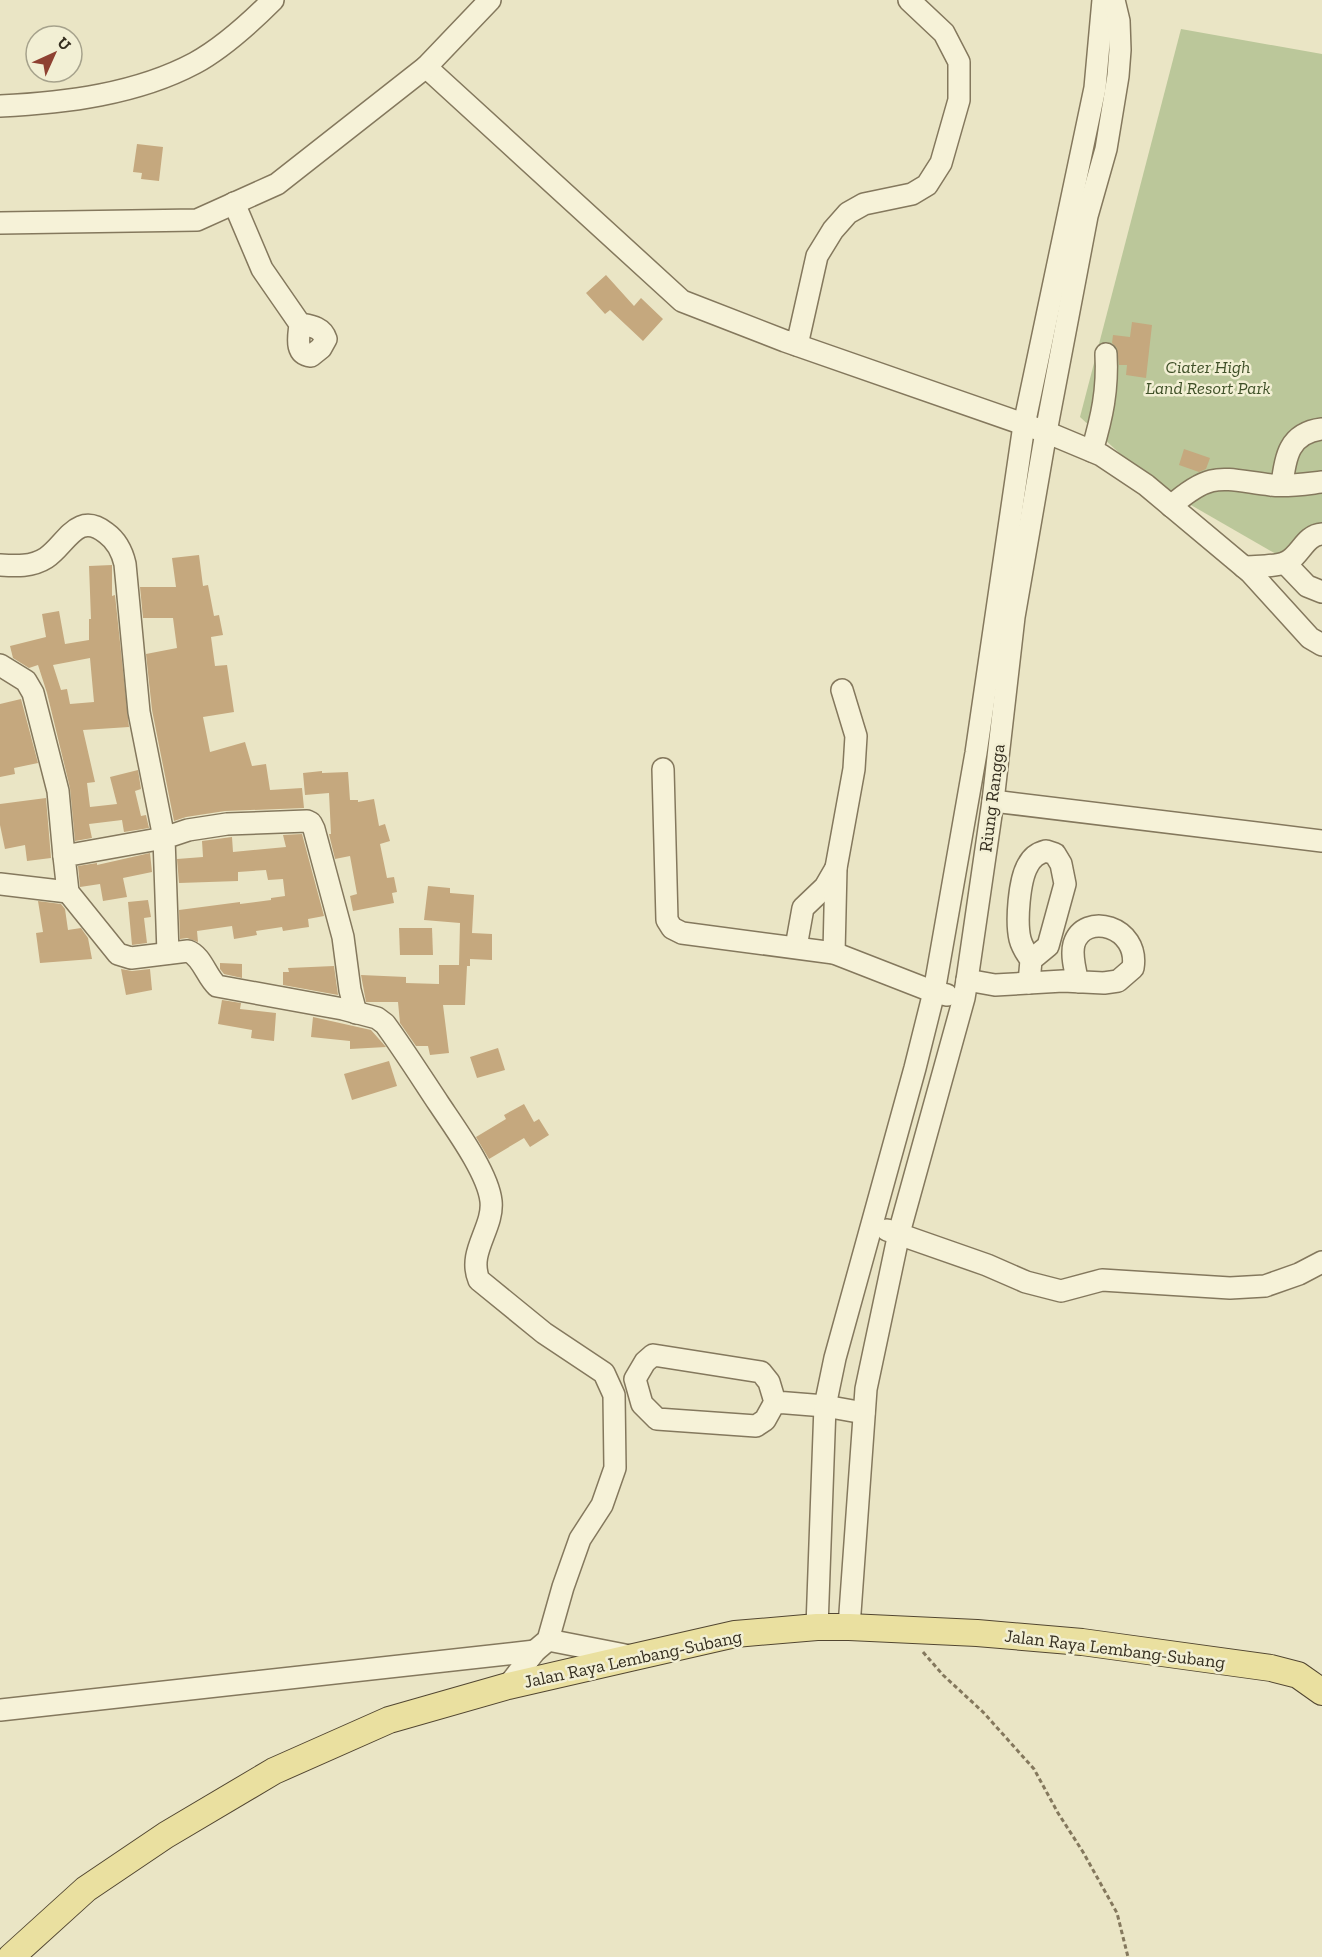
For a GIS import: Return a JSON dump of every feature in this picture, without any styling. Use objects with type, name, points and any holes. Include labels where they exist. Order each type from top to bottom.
[{"type":"main road","name":"Jalan Raya Lembang-Subang","points":[[11,1957],[86,1889],[166,1835],[274,1771],[389,1720],[508,1686],[735,1634],[817,1627],[849,1627],[977,1633],[1082,1642],[1271,1668],[1299,1675],[1322,1692]]},
{"type":"street","points":[[0,106],[51,102],[115,92],[174,74],[218,48],[273,0]]},
{"type":"street","points":[[0,223],[197,219],[234,203],[277,183],[426,67],[490,0]]},
{"type":"street","points":[[796,345],[817,256],[833,230],[848,213],[864,204],[912,194],[927,184],[941,162],[959,100],[959,62],[944,33],[909,0]]},
{"type":"street","points":[[817,1627],[825,1406],[835,1358],[934,992],[976,753],[1024,425],[1095,88],[1104,0]]},
{"type":"street","name":"Riung Rangga","points":[[849,1627],[866,1389],[899,1233],[966,989],[993,801],[1014,617],[1087,216],[1106,148],[1118,76],[1119,21],[1114,0]]},
{"type":"street","points":[[426,67],[682,301],[796,345],[1046,432],[1101,454],[1146,485],[1244,567],[1310,638],[1322,645]]},
{"type":"street","points":[[234,203],[262,269],[300,324]]},
{"type":"street","points":[[1092,451],[1104,406],[1107,382],[1106,354]]},
{"type":"street","points":[[1282,485],[1284,462],[1290,446],[1309,431],[1322,429]]},
{"type":"street","points":[[1172,506],[1192,488],[1208,481],[1231,479],[1282,485],[1322,482]]},
{"type":"street","points":[[0,565],[33,564],[52,553],[74,530],[91,525],[107,533],[123,552],[139,712],[164,838],[168,953]]},
{"type":"street","points":[[1244,567],[1285,563],[1299,552],[1310,538],[1322,534]]},
{"type":"street","points":[[1285,563],[1307,586],[1322,592]]},
{"type":"street","points":[[0,665],[26,681],[33,693],[58,791],[68,892],[118,954],[131,958],[193,952],[211,981],[225,988],[356,1013],[377,1018],[386,1024],[465,1144],[481,1172],[491,1199],[491,1209],[474,1270],[479,1280],[544,1333],[604,1373],[614,1395],[615,1468],[602,1505],[580,1539],[542,1646],[508,1686]]},
{"type":"street","points":[[834,953],[836,868],[854,769],[856,736],[842,690]]},
{"type":"street","points":[[663,769],[667,920],[672,928],[682,933],[796,946],[834,953],[934,992],[995,985],[1078,982]]},
{"type":"street","points":[[993,801],[1322,842]]},
{"type":"street","points":[[64,856],[227,824],[303,820],[311,823],[343,937],[356,1013]]},
{"type":"street","points":[[796,946],[803,908],[825,887],[836,868]]},
{"type":"street","points":[[0,884],[68,892]]},
{"type":"street","points":[[1029,983],[1031,960]]},
{"type":"street","points":[[870,1226],[899,1233],[987,1265],[1026,1282],[1060,1291],[1102,1280],[1230,1288],[1265,1286],[1299,1274],[1322,1262]]},
{"type":"street","points":[[653,1354],[761,1372],[769,1382],[776,1402],[765,1419],[756,1426],[657,1419],[642,1404],[635,1379],[645,1362],[653,1354]]},
{"type":"street","points":[[604,1373],[615,1373],[635,1379]]},
{"type":"street","points":[[776,1402],[825,1406],[864,1413]]},
{"type":"street","points":[[0,1710],[542,1646],[634,1657]]},
{"type":"path","points":[[903,1629],[943,1675],[983,1712],[1034,1769],[1117,1913],[1128,1957]]},
{"type":"green space","name":"Ciater High Land Resort Park","points":[[1181,29],[1322,54],[1322,540],[1295,565],[1151,482],[1080,417]]},
{"type":"building","points":[[137,144],[163,147],[159,181],[141,179],[142,173],[133,172]]},
{"type":"building","points":[[606,275],[634,306],[641,298],[663,319],[643,341],[610,310],[605,314],[586,293]]},
{"type":"building","points":[[1132,322],[1152,325],[1146,378],[1126,375],[1127,365],[1119,365],[1117,348],[1112,343],[1113,335],[1130,337]]},
{"type":"building","points":[[1184,449],[1210,458],[1206,469],[1199,472],[1179,465]]},
{"type":"building","points":[[199,555],[203,586],[208,585],[214,616],[219,615],[223,635],[211,637],[215,666],[227,665],[234,712],[203,717],[210,752],[245,742],[252,766],[266,764],[270,790],[302,788],[304,808],[225,811],[174,821],[152,710],[146,654],[177,648],[173,618],[143,618],[140,587],[176,587],[172,558]]},
{"type":"building","points":[[112,565],[112,596],[115,595],[129,727],[83,730],[95,782],[87,783],[90,807],[117,804],[110,777],[138,770],[141,789],[135,791],[141,816],[146,815],[149,828],[124,832],[122,820],[89,824],[92,838],[75,841],[70,788],[38,665],[29,668],[13,658],[10,646],[46,637],[42,614],[59,611],[65,644],[89,640],[89,619],[91,619],[89,566]],"holes":[[[90,658],[94,702],[70,704],[67,689],[61,690],[53,665]]]},
{"type":"building","points":[[21,699],[38,763],[14,768],[15,774],[0,777],[0,704]]},
{"type":"building","points":[[322,771],[322,773],[348,772],[350,800],[358,800],[358,802],[374,799],[379,826],[385,824],[390,841],[380,844],[387,878],[394,877],[397,892],[392,893],[394,903],[353,911],[350,896],[357,894],[350,856],[335,859],[329,834],[331,834],[329,793],[305,795],[303,773]]},
{"type":"building","points":[[46,798],[51,858],[27,861],[25,845],[5,849],[0,825],[0,804]]},
{"type":"building","points":[[302,834],[324,916],[308,919],[309,927],[283,931],[282,927],[256,931],[257,935],[234,939],[232,926],[197,931],[198,942],[187,938],[180,939],[179,910],[271,900],[271,898],[285,896],[283,879],[268,880],[266,870],[238,872],[238,881],[179,883],[177,859],[203,857],[202,841],[232,837],[233,852],[286,847],[283,835]]},
{"type":"building","points":[[150,853],[152,872],[123,878],[127,897],[103,901],[100,884],[80,887],[78,866],[97,863],[97,865]]},
{"type":"building","points":[[428,886],[450,888],[450,893],[474,895],[472,933],[492,934],[492,960],[470,959],[470,966],[467,966],[465,1005],[443,1005],[449,1053],[430,1055],[428,1046],[416,1046],[400,1023],[398,1002],[366,1002],[361,975],[406,977],[406,983],[439,984],[439,965],[459,965],[460,923],[424,920]]},
{"type":"building","points":[[148,900],[151,917],[144,918],[147,943],[132,945],[128,902]]},
{"type":"building","points":[[38,901],[61,904],[65,909],[68,930],[81,928],[88,938],[92,959],[40,963],[36,933],[43,932]]},
{"type":"building","points":[[399,928],[432,928],[433,955],[400,955]]},
{"type":"building","points":[[220,963],[242,964],[242,978],[224,974],[220,969]]},
{"type":"building","points":[[334,966],[338,995],[283,985],[283,972],[289,972],[288,968]]},
{"type":"building","points":[[121,969],[132,971],[150,969],[152,990],[126,995]]},
{"type":"building","points":[[222,1000],[241,1003],[240,1009],[276,1013],[274,1041],[251,1038],[252,1030],[218,1024]]},
{"type":"building","points":[[313,1017],[371,1030],[386,1047],[350,1049],[350,1041],[311,1037]]},
{"type":"building","points":[[498,1048],[505,1070],[477,1078],[470,1057]]},
{"type":"building","points":[[389,1061],[397,1086],[352,1100],[344,1074]]},
{"type":"building","points":[[524,1104],[534,1122],[539,1119],[549,1135],[530,1147],[524,1138],[489,1159],[476,1137],[506,1119],[504,1115]]}]
